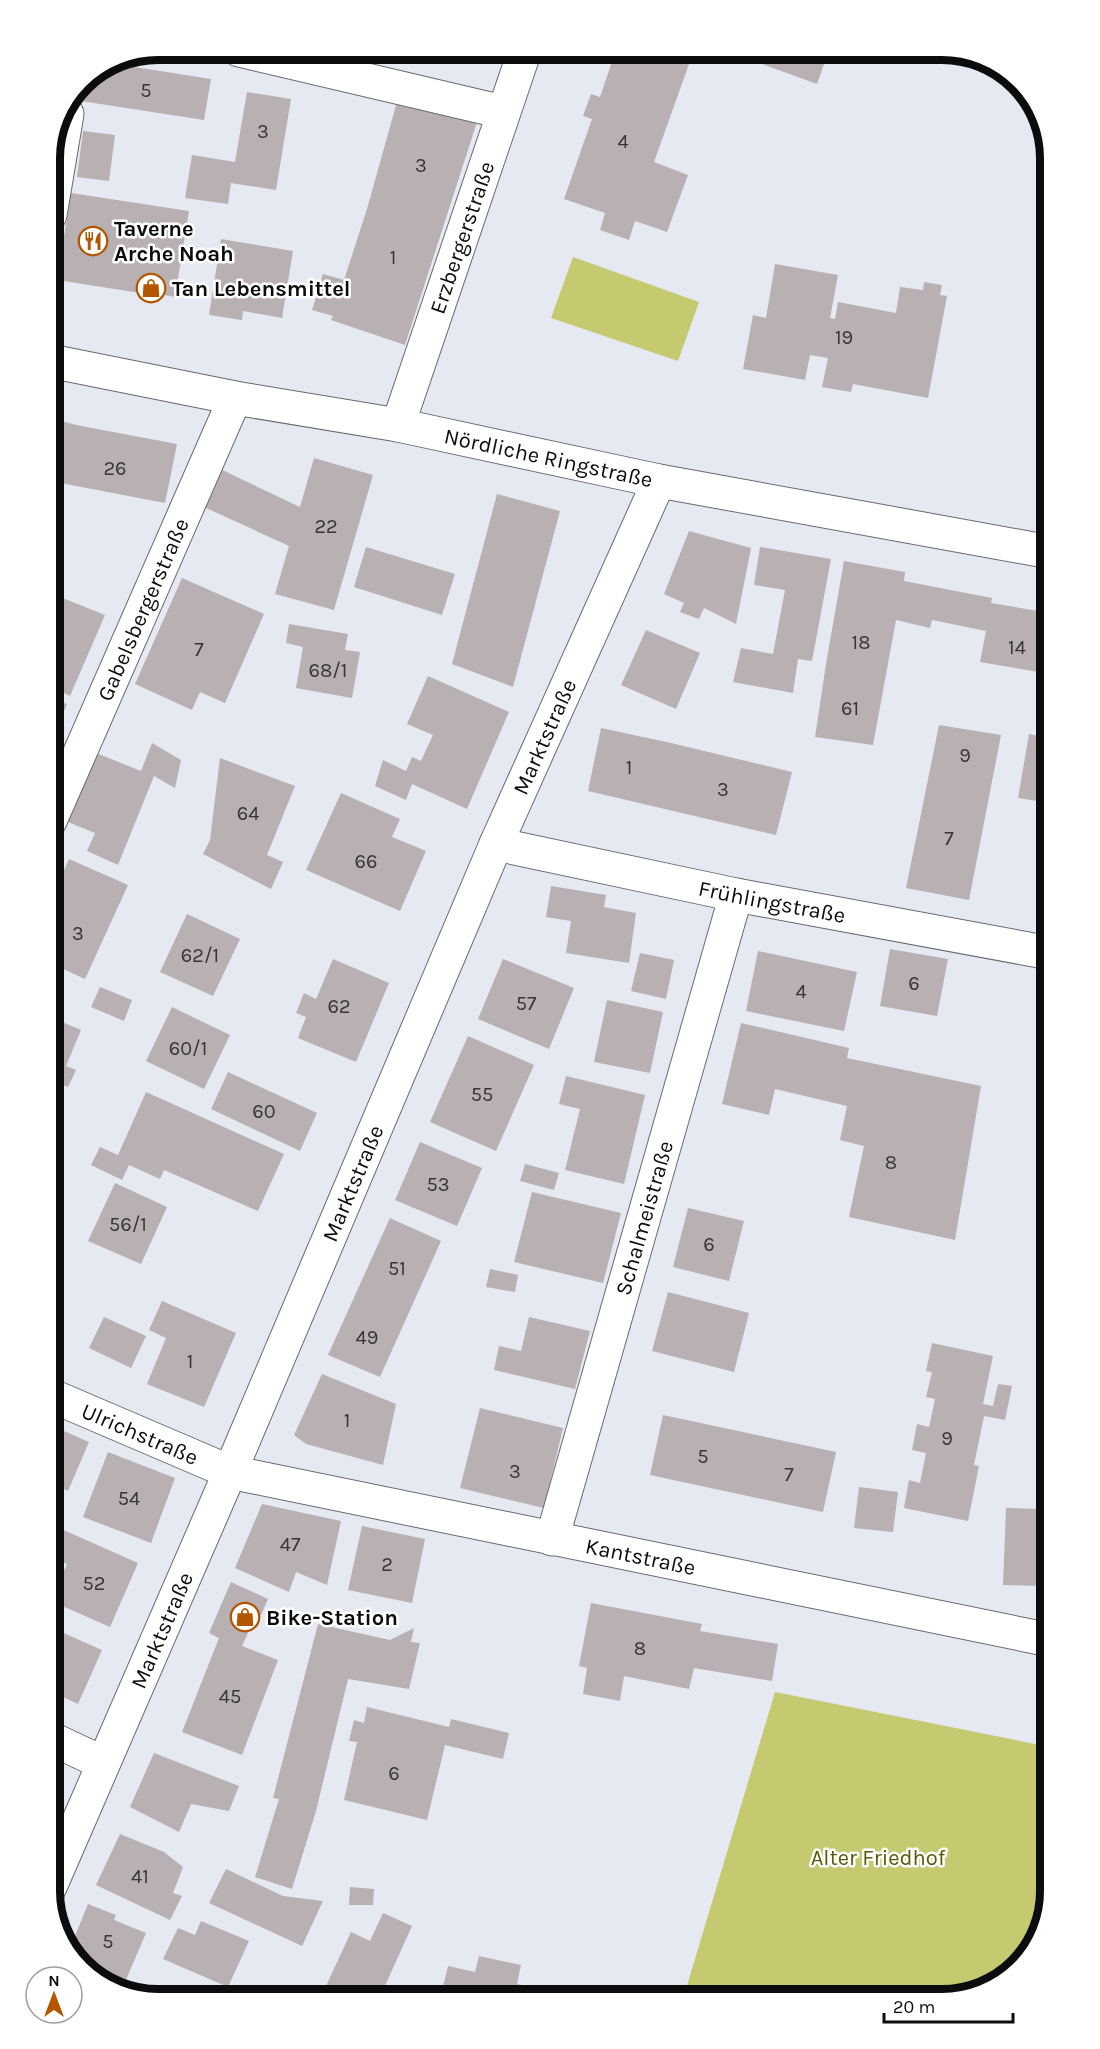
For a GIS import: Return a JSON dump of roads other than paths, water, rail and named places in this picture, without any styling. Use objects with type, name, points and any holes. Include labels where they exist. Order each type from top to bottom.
[{"type":"street","points":[[282,60],[503,112]]},
{"type":"street","name":"Erzbergerstraße","points":[[398,424],[521,60]]},
{"type":"street","points":[[60,155],[64,131]]},
{"type":"street","name":"Nördliche Ringstraße","points":[[60,363],[235,398],[398,424],[659,481],[1040,550]]},
{"type":"street","name":"Gabelsbergerstraße","points":[[60,798],[235,398]]},
{"type":"street","name":"Marktstraße","points":[[60,1864],[230,1472],[496,844],[659,481]]},
{"type":"street","name":"Frühlingstraße","points":[[496,844],[735,895],[1040,951]]},
{"type":"street","name":"Schalmeistraße","points":[[552,1539],[735,895]]},
{"type":"street","name":"Ulrichstraße","points":[[60,1399],[230,1472]]},
{"type":"street","name":"Kantstraße","points":[[230,1472],[1040,1638]]},
{"type":"street","points":[[60,1743],[103,1763]]},
{"type":"place","name":"Taverne Arche Noah","points":[[93,241]]},
{"type":"place","name":"Tan Lebensmittel","points":[[151,288]]},
{"type":"place","name":"Bike-Station","points":[[245,1617]]},
{"type":"park label","name":"Alter Friedhof","points":[[878,1857]]}]
